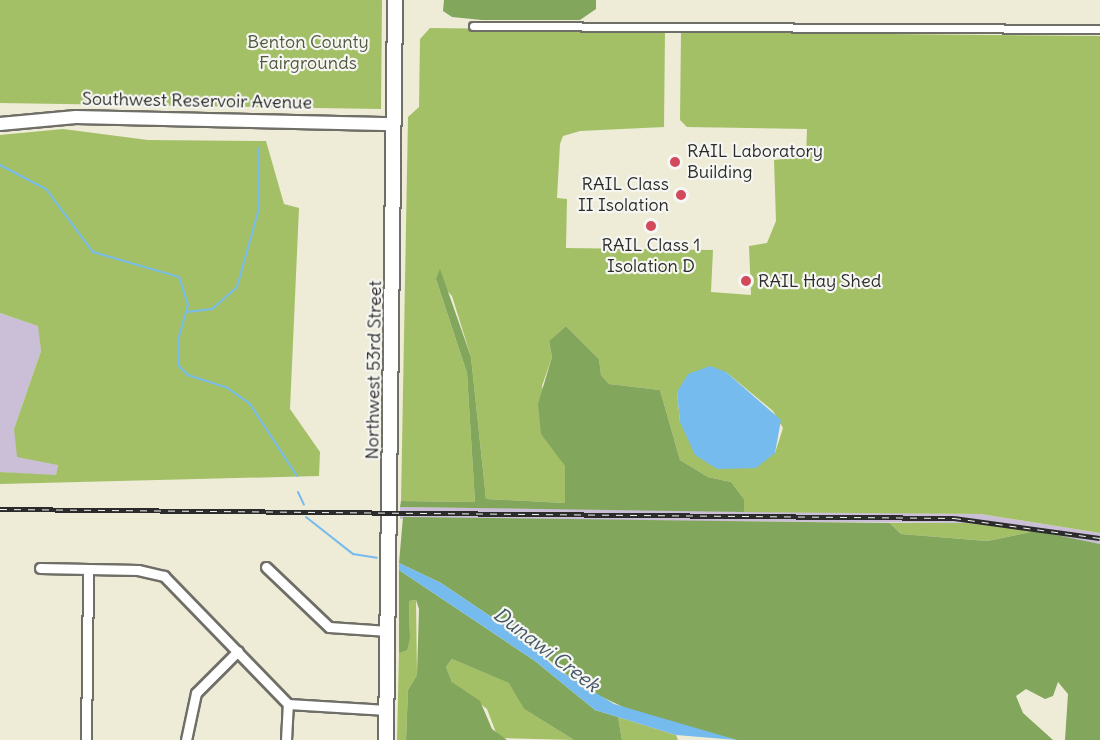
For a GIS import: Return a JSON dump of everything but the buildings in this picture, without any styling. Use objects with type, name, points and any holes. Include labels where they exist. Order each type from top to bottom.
[{"type":"main road","name":"Northwest 53rd Street","points":[[386,740],[395,0]]},
{"type":"main road","name":"Southwest Reservoir Avenue","points":[[0,124],[64,117],[394,124]]},
{"type":"street","points":[[473,26],[1100,29]]},
{"type":"street","points":[[266,567],[329,627],[388,631]]},
{"type":"street","points":[[40,568],[88,569],[164,576],[288,704],[387,710]]},
{"type":"street","points":[[86,740],[88,569]]},
{"type":"street","points":[[186,740],[196,693],[238,651]]},
{"type":"street","points":[[286,740],[288,704]]},
{"type":"shaded area","points":[[0,313],[39,326],[41,351],[14,429],[58,464],[56,476],[0,472]]},
{"type":"shaded area","points":[[400,507],[981,514],[1100,533],[1100,544],[967,523],[400,519]]},
{"type":"green space","name":"Benton County Fairgrounds","points":[[0,0],[382,0],[381,109],[0,103]]},
{"type":"green space","points":[[444,0],[596,0],[596,9],[580,20],[482,20],[452,17],[443,11]]},
{"type":"green space","points":[[430,28],[665,31],[664,127],[580,131],[563,136],[560,144],[557,198],[567,199],[566,248],[713,250],[711,292],[751,295],[749,246],[767,243],[776,221],[774,160],[806,156],[807,129],[687,127],[680,120],[681,32],[1100,36],[1100,533],[981,514],[744,512],[744,499],[731,482],[708,477],[680,460],[660,390],[609,384],[601,375],[599,359],[566,326],[549,341],[552,357],[542,386],[557,454],[565,466],[565,503],[486,499],[471,357],[452,296],[436,279],[467,373],[475,502],[401,501],[408,117],[419,107],[420,39]],"holes":[[[726,372],[773,411],[783,428],[775,453],[680,422],[677,392]]]},
{"type":"green space","points":[[63,129],[148,140],[266,141],[284,204],[299,208],[290,409],[320,452],[319,476],[0,484],[0,472],[56,475],[58,465],[17,457],[14,429],[41,351],[38,326],[0,313],[0,135]]},
{"type":"green space","points":[[440,269],[471,357],[486,499],[565,503],[565,466],[541,434],[538,404],[552,357],[549,341],[566,326],[599,359],[601,375],[609,384],[660,390],[680,460],[708,477],[731,482],[744,499],[744,512],[400,507],[401,501],[475,502],[467,373],[436,279]]},
{"type":"green space","points":[[403,517],[890,523],[901,534],[987,541],[1036,531],[1100,544],[1100,740],[1065,740],[1068,694],[1058,682],[1053,696],[1045,699],[1026,689],[1016,696],[1023,713],[1053,740],[737,740],[640,715],[581,687],[527,641],[441,583],[399,563]]},
{"type":"green space","points":[[890,523],[967,523],[1036,531],[987,541],[901,534]]},
{"type":"green space","points":[[399,570],[535,661],[595,710],[618,717],[622,740],[574,740],[524,709],[509,683],[452,659],[446,667],[452,682],[480,701],[492,729],[507,740],[406,740],[408,690],[417,675],[419,609],[416,600],[409,601],[410,638],[407,650],[399,653]]},
{"type":"green space","points":[[416,600],[417,675],[408,690],[406,740],[397,740],[399,653],[410,638],[409,601]]},
{"type":"green space","points":[[452,659],[510,683],[524,709],[574,740],[498,738],[487,709],[452,682],[446,667]]},
{"type":"green space","points":[[618,717],[676,735],[678,740],[622,740]]},
{"type":"water","points":[[710,366],[726,372],[781,420],[775,453],[756,468],[717,469],[695,455],[680,422],[677,392],[688,374]]},
{"type":"water","points":[[399,563],[441,583],[527,641],[555,668],[614,704],[737,740],[676,735],[595,710],[535,661],[399,570]]},
{"type":"waterway","points":[[187,312],[212,309],[237,287],[258,212],[258,148]]},
{"type":"waterway","name":"Dunawi Creek","points":[[0,165],[46,189],[93,252],[179,277],[188,305],[178,339],[179,366],[188,375],[226,387],[250,404],[297,476]]},
{"type":"waterway","name":"Dunawi Creek","points":[[298,492],[304,505]]},
{"type":"waterway","name":"Dunawi Creek","points":[[306,517],[353,554],[377,558]]},
{"type":"railway","points":[[0,509],[954,518],[1100,538]]},
{"type":"place","name":"RAIL Laboratory Building","points":[[675,162]]},
{"type":"place","name":"RAIL Class II Isolation","points":[[681,195]]},
{"type":"place","name":"RAIL Class 1 Isolation D","points":[[651,226]]},
{"type":"place","name":"RAIL Hay Shed","points":[[746,281]]}]
